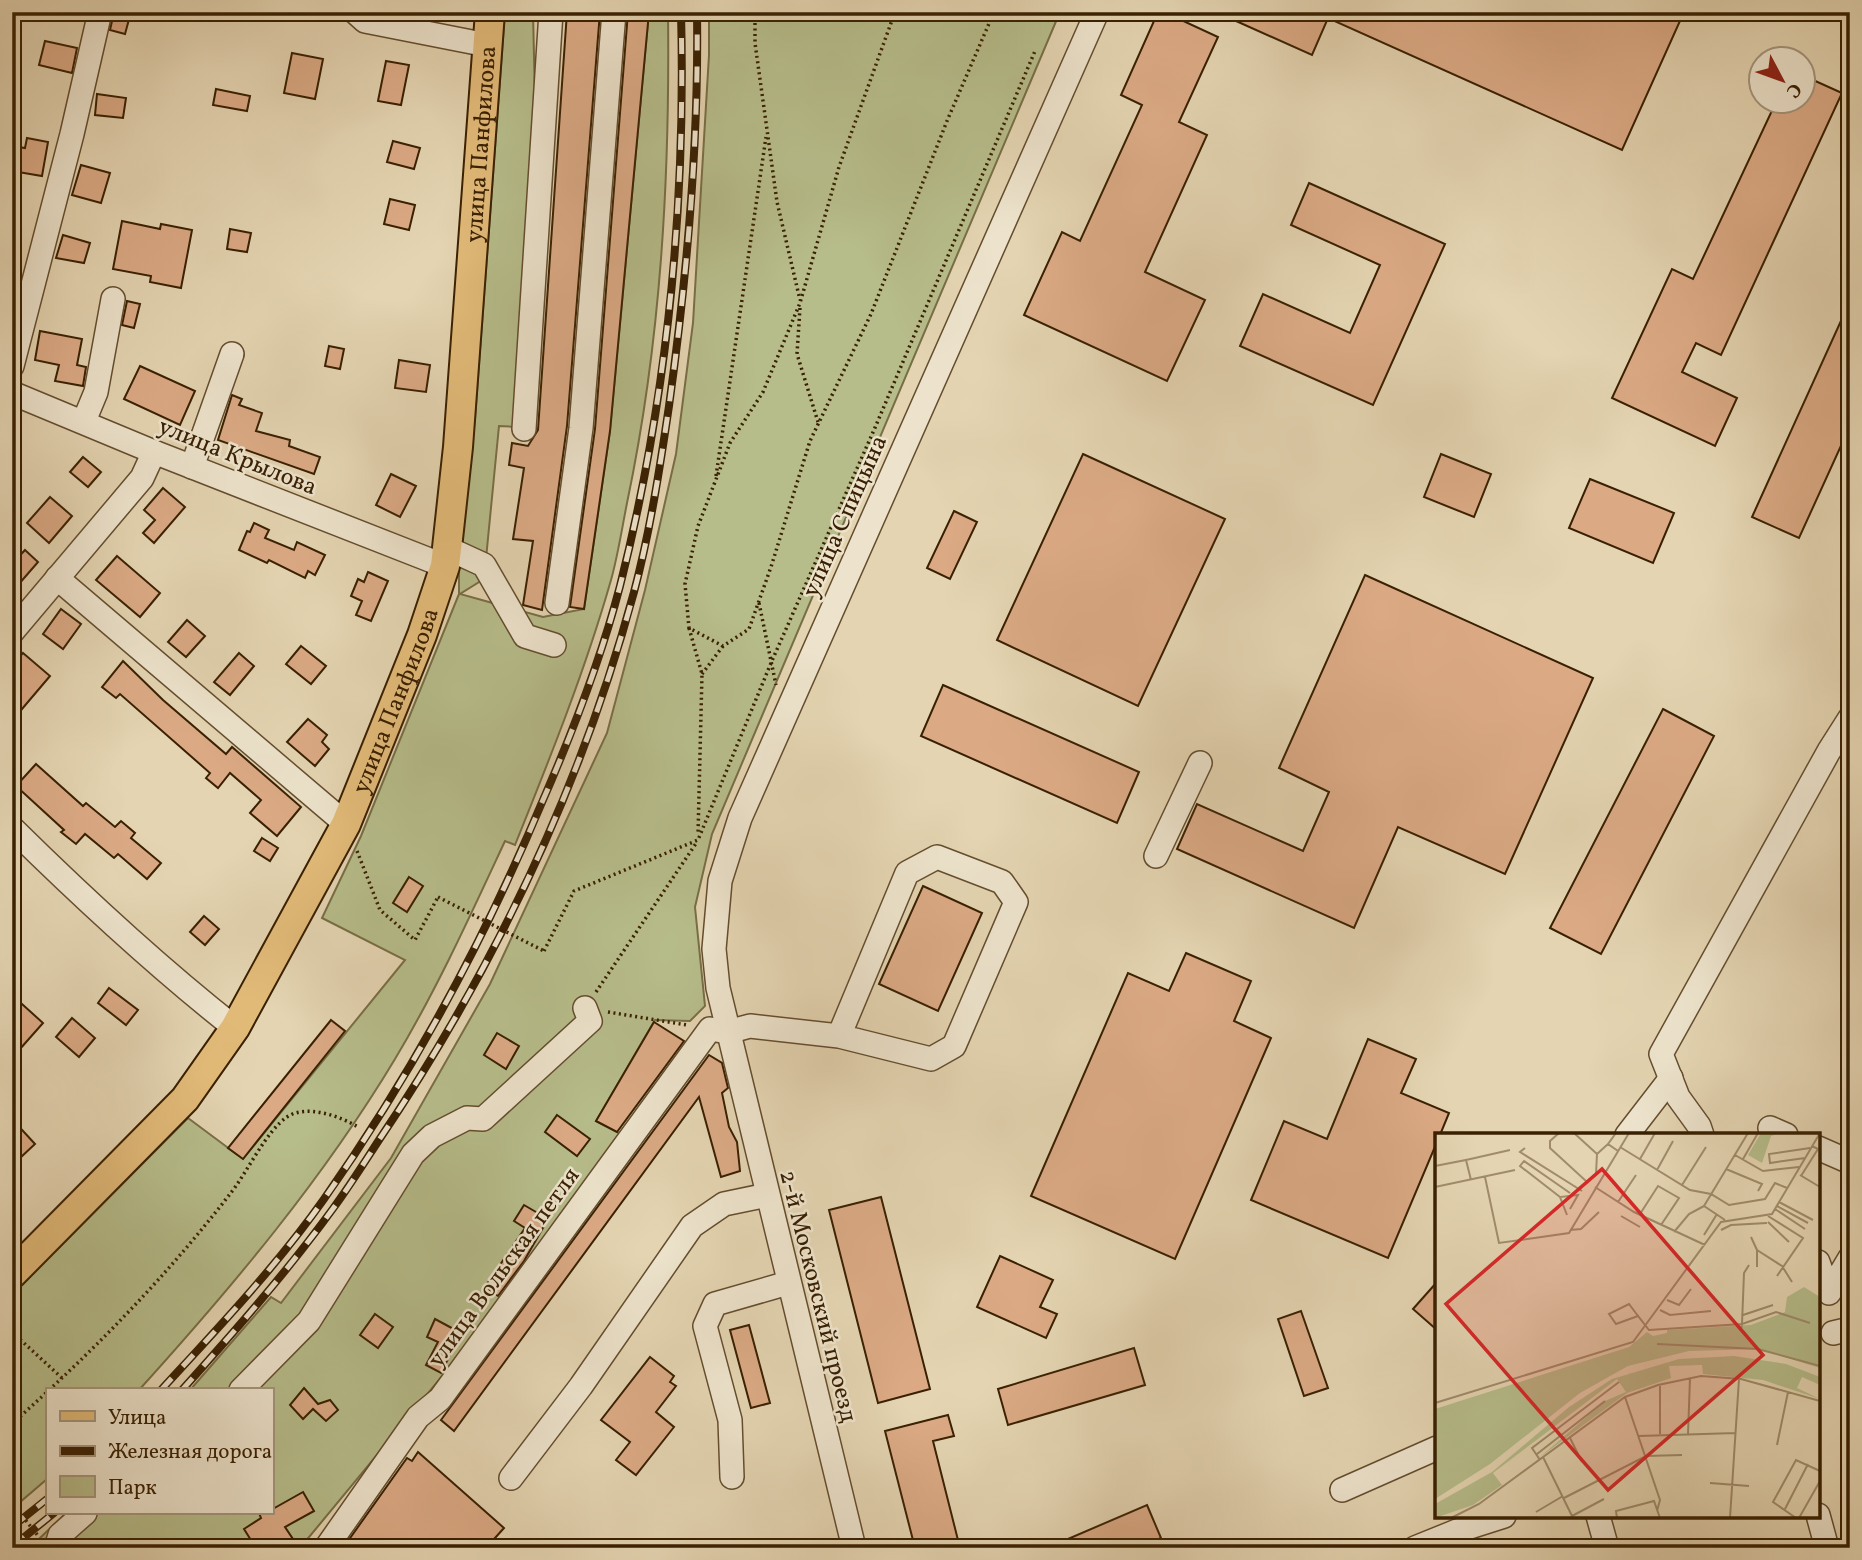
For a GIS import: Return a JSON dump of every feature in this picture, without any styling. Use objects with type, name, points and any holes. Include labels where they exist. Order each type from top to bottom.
[{"type":"main road","name":"улица Панфилова","points":[[12,1275],[184,1098],[235,1028],[346,824],[422,635],[446,557],[458,447],[490,12]]},
{"type":"street","points":[[12,366],[72,134],[100,12]]},
{"type":"street","points":[[355,12],[365,21],[487,46]]},
{"type":"street","points":[[524,429],[551,12]]},
{"type":"street","points":[[557,603],[581,428],[614,12]]},
{"type":"street","name":"улица Спицына","points":[[734,1057],[719,1030],[714,949],[720,881],[740,818],[1097,12]]},
{"type":"street","points":[[84,421],[96,392],[113,299]]},
{"type":"street","points":[[192,467],[232,354]]},
{"type":"street","name":"улица Крылова","points":[[12,393],[192,467],[446,557],[484,565],[525,636],[554,645]]},
{"type":"street","points":[[12,632],[142,478],[154,452]]},
{"type":"street","points":[[57,578],[346,824]]},
{"type":"street","points":[[1701,1133],[1678,1097],[1661,1054],[1829,751],[1850,718]]},
{"type":"street","points":[[1156,856],[1200,763]]},
{"type":"street","points":[[12,828],[87,903],[195,997],[235,1028]]},
{"type":"street","points":[[719,1030],[750,1026],[839,1036],[931,1059],[954,1046],[1016,902],[1002,882],[937,857],[907,873],[839,1036]]},
{"type":"street","points":[[243,1388],[309,1321],[413,1154],[432,1136],[467,1118],[483,1119],[590,1021],[585,1008]]},
{"type":"street","name":"улица Вольская петля","points":[[326,1548],[418,1417],[440,1399],[719,1030]]},
{"type":"street","name":"2-й Московский проезд","points":[[734,1057],[854,1548]]},
{"type":"street","points":[[1629,1133],[1671,1077]]},
{"type":"street","points":[[1820,1149],[1850,1162]]},
{"type":"street","points":[[511,1478],[581,1386],[692,1226],[724,1203],[767,1195]]},
{"type":"street","points":[[1820,1268],[1829,1293],[1847,1266]]},
{"type":"street","points":[[732,1477],[730,1420],[705,1326],[715,1304],[788,1283]]},
{"type":"street","points":[[1342,1490],[1435,1449]]},
{"type":"street","points":[[56,1548],[60,1535],[84,1514]]},
{"type":"street","points":[[1415,1548],[1498,1518]]},
{"type":"street","points":[[1598,1518],[1606,1548]]},
{"type":"street","points":[[1819,1518],[1827,1548]]},
{"type":"path","points":[[755,12],[755,43],[777,202],[800,303],[797,354],[818,423]]},
{"type":"path","points":[[698,839],[702,674],[689,628],[685,584],[698,526],[730,443],[764,391],[800,303],[839,167],[895,12]]},
{"type":"path","points":[[702,674],[723,646],[749,629],[810,440],[872,314],[947,121],[994,12]]},
{"type":"path","points":[[719,1030],[585,1008],[698,839],[1035,51]]},
{"type":"path","points":[[715,482],[767,132]]},
{"type":"path","points":[[759,601],[776,686]]},
{"type":"path","points":[[689,628],[723,646]]},
{"type":"path","points":[[346,824],[380,910],[415,940],[438,897],[544,951],[574,891],[698,839]]},
{"type":"path","points":[[51,1388],[145,1294],[231,1193],[276,1127],[289,1115],[310,1111],[345,1119],[358,1127]]},
{"type":"path","points":[[12,1332],[62,1378]]},
{"type":"path","points":[[12,1424],[46,1393]]},
{"type":"path","points":[[12,1503],[33,1530]]},
{"type":"green space","points":[[505,12],[533,12],[536,145],[517,427],[499,426],[484,579],[460,594],[543,617],[584,609],[610,431],[649,12],[668,12],[667,136],[661,259],[639,442],[611,580],[590,648],[515,845],[505,841],[425,1006],[367,1103],[307,1189],[209,1311],[141,1388],[46,1388],[46,1480],[12,1509],[12,1295],[188,1118],[243,1159],[405,960],[322,918],[361,836],[459,594],[459,557],[475,419]]},
{"type":"green space","points":[[709,12],[1060,12],[712,834],[695,907],[705,1006],[690,1021],[655,1020],[596,1121],[621,1134],[487,1322],[300,1548],[45,1548],[40,1538],[65,1514],[273,1514],[273,1388],[192,1388],[271,1297],[281,1303],[391,1158],[490,984],[607,733],[645,590],[676,454],[693,323],[709,55]]},
{"type":"building","points":[[114,12],[131,12],[125,34],[110,30]]},
{"type":"building","points":[[567,12],[600,12],[567,426],[542,610],[523,605],[533,541],[513,539],[524,468],[509,465],[512,443],[528,446],[538,430]]},
{"type":"building","points":[[628,12],[649,12],[610,431],[584,609],[570,607],[595,429]]},
{"type":"building","points":[[1158,12],[1164,12],[1218,37],[1179,122],[1207,135],[1145,272],[1205,300],[1167,381],[1024,315],[1062,232],[1080,241],[1142,105],[1121,95]]},
{"type":"building","points":[[1216,12],[1684,12],[1622,150],[1328,18],[1312,55]]},
{"type":"building","points":[[45,41],[77,48],[72,73],[39,65]]},
{"type":"building","points":[[292,53],[323,59],[315,99],[284,93]]},
{"type":"building","points":[[386,61],[409,65],[401,105],[378,101]]},
{"type":"building","points":[[1816,81],[1842,93],[1721,355],[1696,343],[1682,372],[1737,398],[1715,446],[1612,398],[1672,269],[1693,279],[1769,116],[1816,116]]},
{"type":"building","points":[[216,89],[250,96],[247,111],[213,105]]},
{"type":"building","points":[[97,94],[126,98],[123,118],[95,115]]},
{"type":"building","points":[[27,138],[48,142],[42,176],[12,171],[12,146],[25,148]]},
{"type":"building","points":[[393,141],[420,148],[414,169],[387,162]]},
{"type":"building","points":[[81,165],[110,173],[101,203],[72,195]]},
{"type":"building","points":[[1309,183],[1445,244],[1373,405],[1240,346],[1263,294],[1350,333],[1380,265],[1291,225]]},
{"type":"building","points":[[390,199],[415,205],[409,230],[384,224]]},
{"type":"building","points":[[122,221],[160,229],[161,224],[192,230],[181,288],[150,282],[151,276],[113,269]]},
{"type":"building","points":[[230,229],[251,233],[247,252],[227,249]]},
{"type":"building","points":[[63,235],[90,243],[84,263],[56,258]]},
{"type":"building","points":[[127,301],[140,304],[134,328],[122,325]]},
{"type":"building","points":[[1850,301],[1850,426],[1799,538],[1752,517]]},
{"type":"building","points":[[40,331],[82,339],[77,365],[86,367],[83,386],[55,381],[59,365],[35,360]]},
{"type":"building","points":[[329,346],[344,349],[340,369],[325,366]]},
{"type":"building","points":[[399,360],[430,365],[426,392],[395,388]]},
{"type":"building","points":[[140,366],[195,391],[180,425],[124,399]]},
{"type":"building","points":[[232,395],[242,399],[239,405],[262,413],[256,431],[290,440],[289,446],[320,457],[314,474],[218,440]]},
{"type":"building","points":[[1083,454],[1225,519],[1138,706],[997,640]]},
{"type":"building","points":[[1441,454],[1491,474],[1474,517],[1424,497]]},
{"type":"building","points":[[83,457],[101,472],[88,487],[70,472]]},
{"type":"building","points":[[391,474],[416,486],[400,517],[376,505]]},
{"type":"building","points":[[1590,479],[1674,513],[1653,563],[1569,528]]},
{"type":"building","points":[[163,488],[185,507],[154,543],[143,533],[155,520],[144,510]]},
{"type":"building","points":[[50,497],[72,516],[49,543],[27,523]]},
{"type":"building","points":[[954,511],[977,522],[950,579],[927,568]]},
{"type":"building","points":[[254,523],[269,530],[265,538],[294,550],[297,542],[325,555],[315,575],[308,571],[305,578],[269,560],[267,563],[239,550],[247,531],[250,532]]},
{"type":"building","points":[[25,550],[38,562],[12,592],[12,564]]},
{"type":"building","points":[[117,556],[160,593],[140,617],[96,580]]},
{"type":"building","points":[[368,572],[388,581],[371,621],[356,615],[362,601],[351,596],[358,579],[364,582]]},
{"type":"building","points":[[1365,575],[1593,678],[1505,874],[1398,827],[1354,928],[1177,849],[1197,804],[1303,851],[1329,792],[1279,768]]},
{"type":"building","points":[[61,609],[81,624],[63,649],[43,634]]},
{"type":"building","points":[[187,620],[205,636],[186,657],[168,642]]},
{"type":"building","points":[[301,646],[326,666],[311,684],[286,664]]},
{"type":"building","points":[[23,653],[50,676],[22,709],[12,700],[12,665]]},
{"type":"building","points":[[239,653],[254,666],[230,695],[214,682]]},
{"type":"building","points":[[123,661],[163,700],[226,754],[232,747],[301,807],[277,836],[250,813],[261,800],[230,773],[218,788],[206,778],[210,773],[120,694],[116,698],[102,687]]},
{"type":"building","points":[[943,685],[1139,772],[1117,823],[921,736]]},
{"type":"building","points":[[1663,709],[1714,736],[1601,954],[1550,928]]},
{"type":"building","points":[[308,719],[327,735],[322,742],[329,749],[315,766],[287,742]]},
{"type":"building","points":[[36,764],[83,806],[86,803],[115,827],[121,821],[135,833],[131,838],[161,863],[147,879],[118,854],[114,858],[85,834],[76,844],[16,786]]},
{"type":"building","points":[[262,838],[278,848],[270,861],[254,851]]},
{"type":"building","points":[[409,877],[423,886],[407,912],[393,903]]},
{"type":"building","points":[[923,886],[982,913],[938,1011],[879,984]]},
{"type":"building","points":[[204,916],[219,929],[205,945],[190,932]]},
{"type":"building","points":[[1186,953],[1251,981],[1234,1021],[1271,1038],[1175,1259],[1031,1196],[1128,973],[1169,991]]},
{"type":"building","points":[[109,988],[138,1010],[126,1025],[98,1003]]},
{"type":"building","points":[[12,995],[43,1023],[12,1058]]},
{"type":"building","points":[[72,1018],[95,1038],[79,1057],[56,1037]]},
{"type":"building","points":[[331,1020],[345,1031],[243,1159],[228,1148]]},
{"type":"building","points":[[654,1022],[684,1041],[617,1132],[596,1121]]},
{"type":"building","points":[[497,1033],[519,1046],[506,1069],[484,1055]]},
{"type":"building","points":[[1368,1039],[1416,1059],[1401,1093],[1449,1113],[1441,1133],[1435,1133],[1435,1147],[1388,1258],[1251,1200],[1284,1121],[1327,1139]]},
{"type":"building","points":[[709,1055],[722,1063],[728,1088],[722,1093],[729,1127],[737,1142],[740,1171],[721,1177],[699,1097],[454,1431],[441,1420]]},
{"type":"building","points":[[557,1115],[590,1139],[577,1156],[545,1132]]},
{"type":"building","points":[[12,1119],[35,1144],[20,1158],[12,1150]]},
{"type":"building","points":[[881,1197],[930,1389],[878,1403],[829,1210]]},
{"type":"building","points":[[524,1205],[548,1219],[524,1261],[498,1296],[485,1287],[525,1228],[514,1221]]},
{"type":"building","points":[[1000,1256],[1053,1280],[1040,1307],[1057,1314],[1046,1338],[977,1307]]},
{"type":"building","points":[[1435,1284],[1435,1328],[1413,1309]]},
{"type":"building","points":[[1301,1311],[1328,1388],[1304,1396],[1278,1319]]},
{"type":"building","points":[[375,1314],[393,1327],[378,1348],[360,1335]]},
{"type":"building","points":[[435,1319],[461,1333],[441,1373],[426,1365],[438,1342],[427,1337]]},
{"type":"building","points":[[749,1325],[770,1403],[751,1408],[730,1330]]},
{"type":"building","points":[[1134,1348],[1145,1385],[1008,1425],[998,1389]]},
{"type":"building","points":[[650,1357],[674,1376],[670,1382],[676,1386],[656,1412],[674,1427],[636,1475],[616,1460],[630,1442],[601,1420]]},
{"type":"building","points":[[304,1388],[318,1404],[330,1400],[338,1410],[326,1421],[313,1409],[303,1419],[290,1405]]},
{"type":"building","points":[[948,1415],[954,1436],[933,1441],[960,1548],[915,1548],[885,1431]]},
{"type":"building","points":[[418,1452],[504,1528],[486,1548],[343,1548],[407,1458],[412,1461]]},
{"type":"building","points":[[303,1492],[314,1511],[285,1527],[299,1548],[256,1548],[244,1529],[261,1518],[259,1514],[273,1514],[273,1509]]},
{"type":"building","points":[[1147,1505],[1161,1538],[1139,1548],[1047,1548]]},
{"type":"railway","points":[[163,1388],[286,1249],[324,1199],[387,1104],[444,1005],[496,904],[554,774],[586,694],[620,586],[650,445],[661,373],[670,301],[680,157],[681,12]]},
{"type":"railway","points":[[184,1388],[259,1302],[314,1233],[350,1184],[420,1076],[459,1011],[529,876],[588,737],[640,569],[666,429],[690,210],[696,111],[697,12]]},
{"type":"railway","points":[[12,1527],[46,1500]]},
{"type":"railway","points":[[12,1547],[53,1514]]}]
